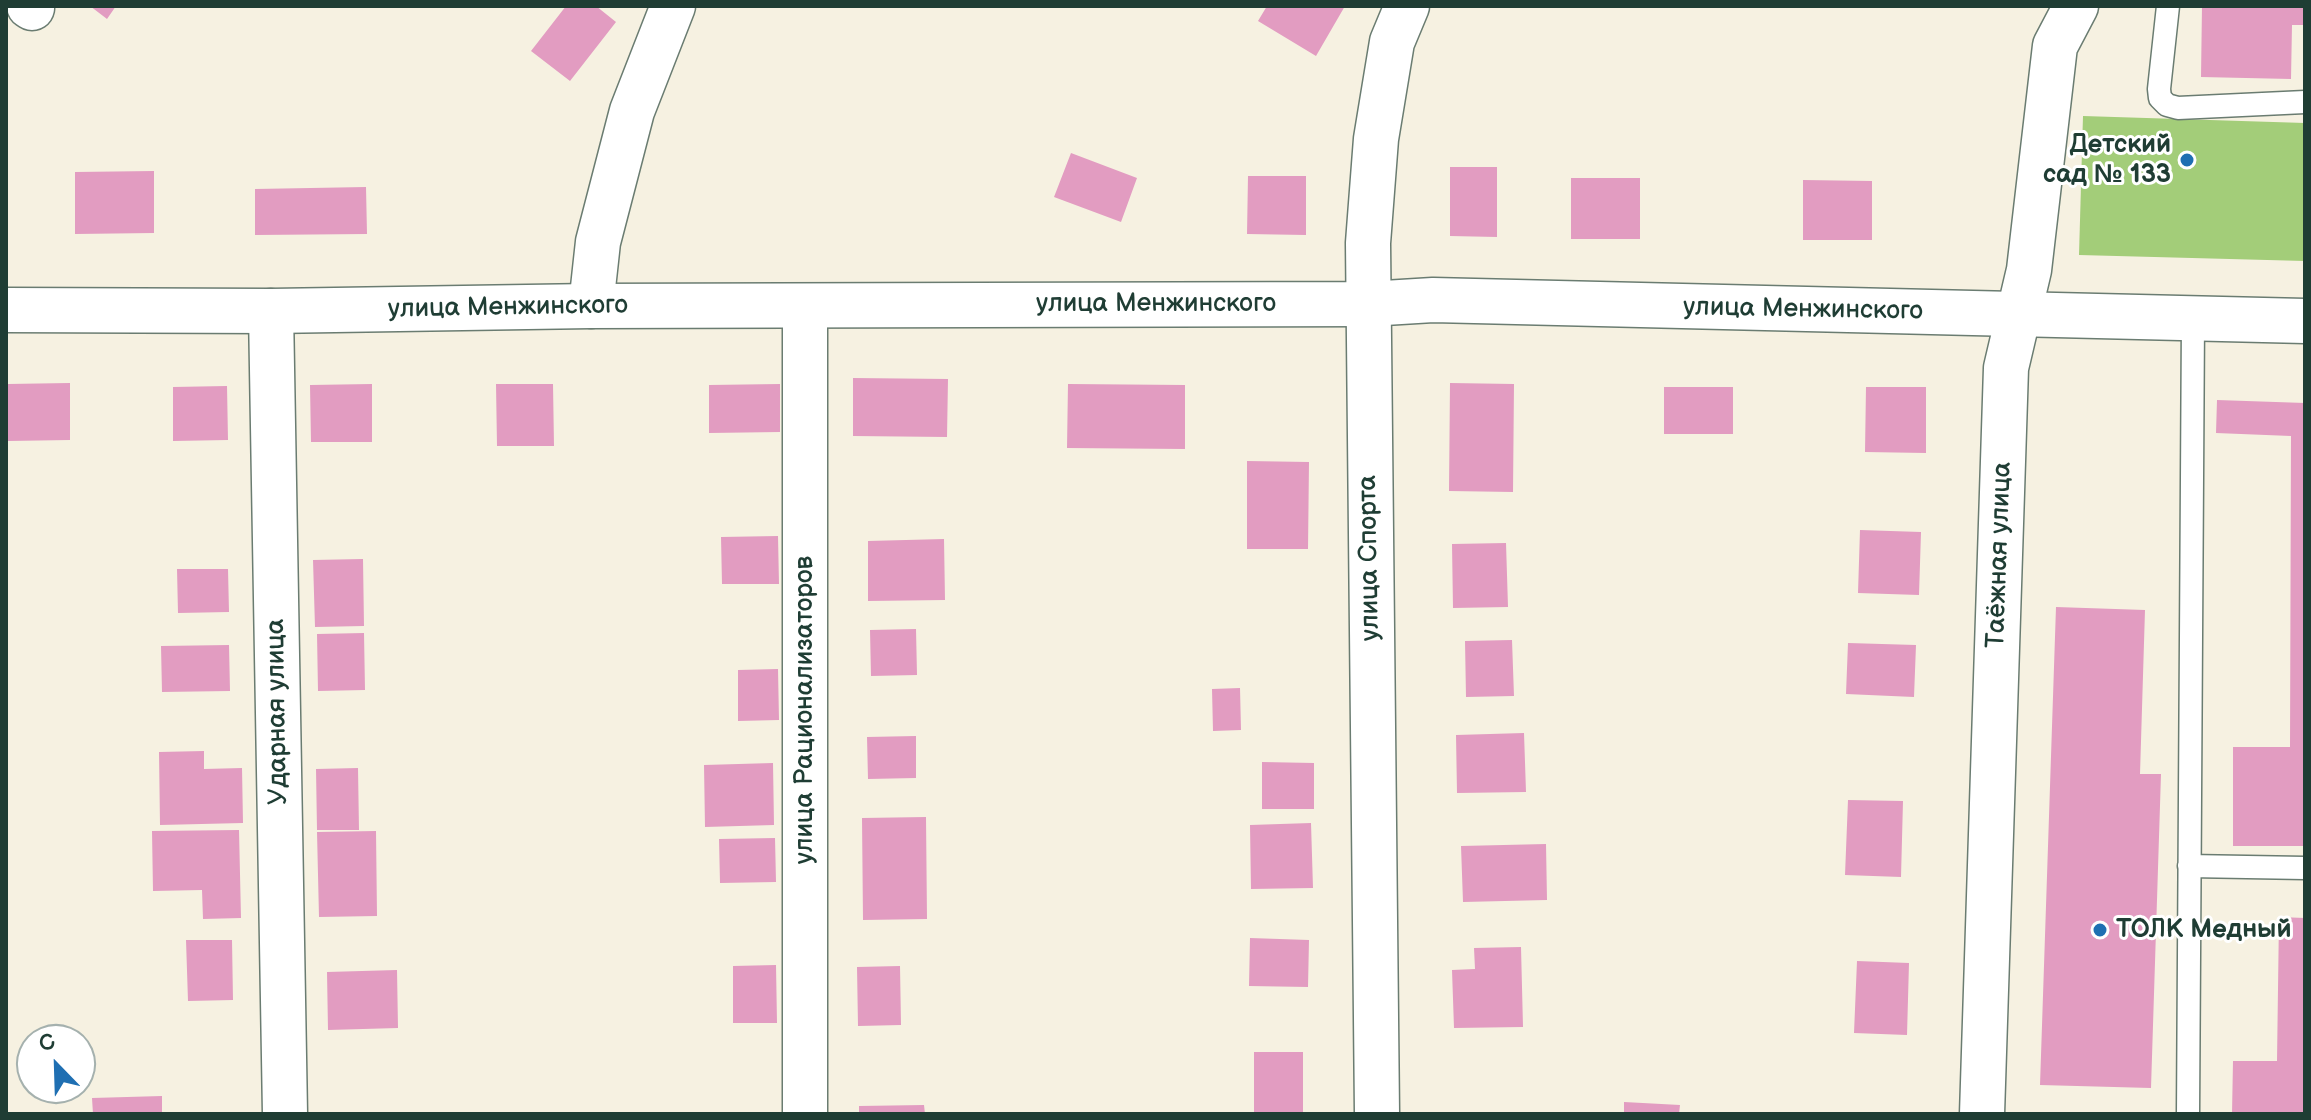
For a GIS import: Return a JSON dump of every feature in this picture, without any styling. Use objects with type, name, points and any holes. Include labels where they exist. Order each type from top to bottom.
[{"type":"street","points":[[591,306],[598,242],[632,111],[673,6]]},
{"type":"street","name":"улица Спорта","points":[[1377,1114],[1368,243],[1376,139],[1392,42],[1407,6]]},
{"type":"street","name":"Таёжная улица","points":[[1982,1114],[2006,368],[2029,270],[2055,46],[2076,6]]},
{"type":"street","name":"улица Менжинского","points":[[6,310],[1368,304],[1433,300],[2305,321]]},
{"type":"street","name":"улица Рационализаторов","points":[[805,306],[805,1114]]},
{"type":"street","name":"Ударная улица","points":[[271,311],[285,1114]]},
{"type":"lane","points":[[2168,6],[2159,89],[2160,98],[2167,105],[2178,108],[2305,102]]},
{"type":"lane","points":[[2188,1114],[2193,319]]},
{"type":"lane","points":[[2189,866],[2305,868]]},
{"type":"green space","points":[[2083,116],[2305,123],[2305,261],[2079,255]]},
{"type":"building","points":[[90,6],[116,6],[107,19]]},
{"type":"building","points":[[566,6],[596,6],[616,22],[570,81],[531,51]]},
{"type":"building","points":[[1267,6],[1345,6],[1316,56],[1258,21]]},
{"type":"building","points":[[2202,6],[2305,6],[2305,25],[2292,25],[2291,79],[2201,77]]},
{"type":"building","points":[[1071,153],[1137,178],[1121,222],[1054,197]]},
{"type":"building","points":[[1450,167],[1497,167],[1497,237],[1450,236]]},
{"type":"building","points":[[154,171],[154,233],[75,234],[75,172]]},
{"type":"building","points":[[1248,176],[1306,176],[1306,235],[1247,234]]},
{"type":"building","points":[[1571,178],[1640,178],[1640,239],[1571,239]]},
{"type":"building","points":[[1803,180],[1872,181],[1872,240],[1803,240]]},
{"type":"building","points":[[366,187],[367,234],[255,235],[255,189]]},
{"type":"building","points":[[853,378],[948,379],[947,437],[853,436]]},
{"type":"building","points":[[70,383],[70,440],[8,441],[8,384]]},
{"type":"building","points":[[1450,383],[1514,384],[1513,492],[1449,491]]},
{"type":"building","points":[[372,384],[372,442],[311,442],[310,385]]},
{"type":"building","points":[[496,384],[553,384],[554,446],[497,446]]},
{"type":"building","points":[[780,384],[780,432],[709,433],[709,385]]},
{"type":"building","points":[[1068,384],[1185,385],[1185,449],[1067,448]]},
{"type":"building","points":[[227,386],[228,440],[173,441],[173,387]]},
{"type":"building","points":[[1664,387],[1733,387],[1733,434],[1664,434]]},
{"type":"building","points":[[1866,387],[1926,387],[1926,453],[1865,452]]},
{"type":"building","points":[[2217,400],[2305,403],[2305,846],[2233,846],[2233,747],[2290,747],[2291,436],[2216,433]]},
{"type":"building","points":[[1247,461],[1309,462],[1308,549],[1247,549]]},
{"type":"building","points":[[1860,530],[1921,532],[1919,595],[1858,593]]},
{"type":"building","points":[[778,536],[779,584],[722,584],[721,537]]},
{"type":"building","points":[[944,539],[945,600],[868,601],[868,541]]},
{"type":"building","points":[[1506,543],[1508,607],[1453,608],[1452,544]]},
{"type":"building","points":[[363,559],[364,626],[315,627],[313,560]]},
{"type":"building","points":[[177,569],[228,569],[229,612],[178,613]]},
{"type":"building","name":"ТОЛК Медный","points":[[2056,607],[2145,610],[2140,774],[2161,774],[2151,1088],[2040,1085]]},
{"type":"building","points":[[916,629],[917,675],[871,676],[870,630]]},
{"type":"building","points":[[364,633],[365,690],[318,691],[317,634]]},
{"type":"building","points":[[1512,640],[1514,696],[1466,697],[1465,641]]},
{"type":"building","points":[[1848,643],[1916,645],[1914,697],[1846,694]]},
{"type":"building","points":[[229,645],[230,691],[162,692],[161,646]]},
{"type":"building","points":[[778,669],[779,720],[738,721],[738,670]]},
{"type":"building","points":[[1240,688],[1241,730],[1213,731],[1212,689]]},
{"type":"building","points":[[1524,733],[1526,792],[1457,793],[1456,735]]},
{"type":"building","points":[[916,736],[916,778],[868,779],[867,737]]},
{"type":"building","points":[[204,751],[204,769],[242,768],[243,823],[160,825],[159,752]]},
{"type":"building","points":[[1262,762],[1314,763],[1314,809],[1262,809]]},
{"type":"building","points":[[773,763],[774,825],[705,827],[704,765]]},
{"type":"building","points":[[358,768],[359,830],[317,830],[316,769]]},
{"type":"building","points":[[1848,800],[1903,801],[1901,877],[1845,875]]},
{"type":"building","points":[[926,817],[927,919],[863,920],[862,818]]},
{"type":"building","points":[[1311,823],[1313,888],[1251,889],[1250,825]]},
{"type":"building","points":[[239,830],[241,918],[203,919],[202,890],[153,891],[152,831]]},
{"type":"building","points":[[376,831],[377,916],[319,917],[317,832]]},
{"type":"building","points":[[775,838],[776,882],[720,883],[719,839]]},
{"type":"building","points":[[1546,844],[1547,900],[1463,902],[1461,846]]},
{"type":"building","points":[[2279,917],[2305,918],[2305,1114],[2232,1114],[2233,1061],[2277,1061]]},
{"type":"building","points":[[1250,938],[1309,940],[1308,987],[1249,986]]},
{"type":"building","points":[[186,940],[232,940],[233,1000],[188,1001]]},
{"type":"building","points":[[1521,947],[1523,1027],[1454,1028],[1452,970],[1475,969],[1474,948]]},
{"type":"building","points":[[1857,961],[1909,963],[1907,1035],[1854,1033]]},
{"type":"building","points":[[776,965],[777,1023],[733,1023],[733,966]]},
{"type":"building","points":[[900,966],[901,1025],[858,1026],[857,967]]},
{"type":"building","points":[[397,970],[398,1028],[328,1030],[327,972]]},
{"type":"building","points":[[1254,1052],[1303,1052],[1303,1114],[1254,1114]]},
{"type":"building","points":[[162,1096],[162,1114],[93,1114],[92,1104],[96,1104],[96,1098]]},
{"type":"building","points":[[1624,1102],[1680,1105],[1679,1114],[1624,1114]]},
{"type":"building","points":[[924,1105],[925,1114],[859,1114],[859,1106]]},
{"type":"place","name":"Детский сад № 133","points":[[2187,160]]},
{"type":"place","name":"ТОЛК Медный","points":[[2100,930]]}]
